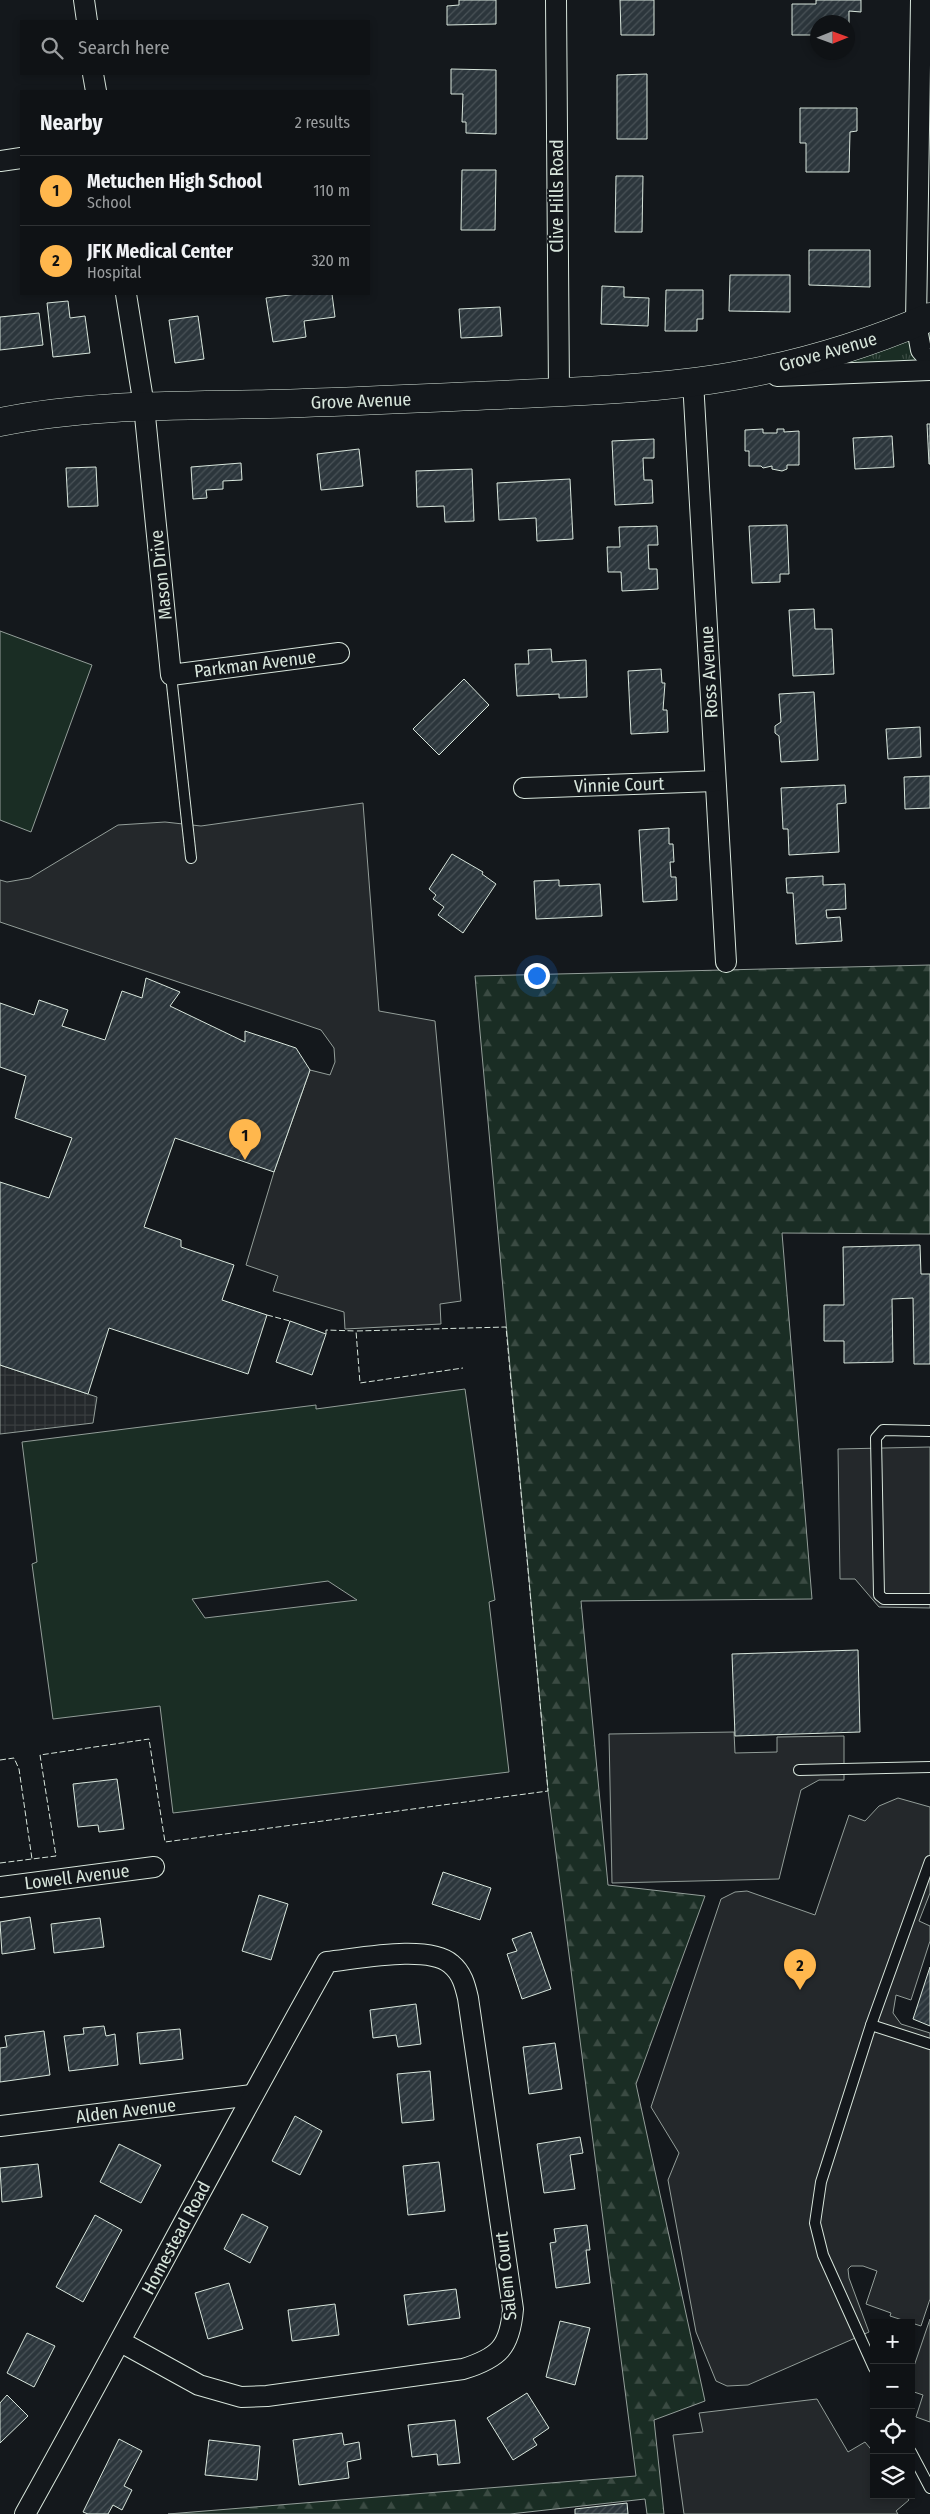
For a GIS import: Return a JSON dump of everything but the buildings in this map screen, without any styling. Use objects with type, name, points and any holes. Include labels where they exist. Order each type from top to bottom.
[{"type":"street","points":[[84,0],[87,20]]},
{"type":"street","name":"Clive Hills Road","points":[[556,0],[559,392]]},
{"type":"street","points":[[921,0],[923,320],[921,350],[930,360]]},
{"type":"street","points":[[94,75],[96,90]]},
{"type":"street","points":[[0,161],[20,158]]},
{"type":"street","name":"Mason Drive","points":[[126,295],[144,406],[171,675]]},
{"type":"street","name":"Grove Avenue","points":[[723,378],[824,356],[923,320]]},
{"type":"street","name":"Grove Avenue","points":[[0,422],[43,414],[144,406],[272,404],[559,392],[723,378],[930,370]]},
{"type":"street","name":"Ross Avenue","points":[[693,381],[726,962]]},
{"type":"street","name":"Parkman Avenue","points":[[171,675],[339,653]]},
{"type":"street","name":"Vinnie Court","points":[[524,788],[715,781]]},
{"type":"street","name":"Lowell Avenue","points":[[0,1887],[154,1867]]},
{"type":"street","name":"Salem Court","points":[[121,2342],[199,2386],[241,2397],[267,2396],[463,2368],[492,2358],[503,2348],[511,2330],[513,2309],[468,1998],[463,1978],[451,1964],[439,1956],[419,1953],[327,1962]]},
{"type":"street","name":"Homestead Road","points":[[25,2514],[121,2342],[252,2096],[327,1962]]},
{"type":"street","name":"Alden Avenue","points":[[0,2126],[252,2096]]},
{"type":"lane","name":"Mason Drive","points":[[171,675],[191,858]]},
{"type":"lane","points":[[930,1431],[883,1430],[876,1438],[879,1595],[884,1599],[930,1599]]},
{"type":"lane","points":[[799,1770],[930,1768]]},
{"type":"lane","points":[[872,2364],[823,2254],[816,2223],[820,2182],[871,2025],[930,1861]]},
{"type":"lane","points":[[871,2025],[930,2044]]},
{"type":"lane","points":[[912,2454],[930,2488]]},
{"type":"green space","points":[[930,317],[930,370],[744,375]]},
{"type":"green space","points":[[0,631],[92,665],[31,832],[0,820]]},
{"type":"green space","points":[[930,965],[930,1234],[782,1233],[812,1599],[581,1601],[608,1885],[705,1896],[636,2084],[705,2401],[654,2420],[664,2514],[647,2514],[645,2499],[510,2514],[168,2514],[636,2476],[548,1791],[475,976]]},
{"type":"green space","points":[[465,1389],[495,1600],[489,1602],[509,1772],[173,1813],[160,1706],[53,1719],[32,1564],[37,1562],[22,1442],[316,1405],[316,1409]],"holes":[[[328,1581],[357,1600],[205,1618],[192,1599]]]},
{"type":"shaded area","points":[[363,803],[379,1011],[435,1021],[461,1301],[440,1304],[441,1324],[345,1329],[344,1312],[273,1291],[278,1276],[246,1265],[274,1172],[310,1070],[330,1075],[335,1062],[334,1048],[321,1030],[0,922],[0,880],[7,882],[30,878],[118,825],[165,822],[201,826]]},
{"type":"shaded area","points":[[0,1365],[97,1397],[93,1423],[0,1434]]},
{"type":"shaded area","points":[[930,1447],[930,1608],[879,1607],[855,1579],[840,1579],[838,1449]]},
{"type":"shaded area","points":[[734,1732],[735,1753],[777,1752],[777,1737],[844,1736],[844,1780],[819,1780],[801,1790],[779,1879],[612,1883],[609,1734]]},
{"type":"shaded area","points":[[898,1798],[930,1807],[930,1893],[919,1921],[930,1926],[930,1941],[911,2000],[896,1995],[893,2013],[901,2024],[930,2033],[930,2299],[921,2326],[915,2324],[915,2319],[899,2319],[890,2316],[891,2313],[866,2304],[877,2271],[863,2266],[851,2266],[848,2269],[849,2278],[869,2332],[748,2385],[727,2386],[716,2381],[696,2332],[668,2180],[679,2153],[651,2107],[721,1899],[735,1892],[747,1891],[815,1915],[849,1815],[865,1821],[879,1806]]},
{"type":"shaded area","points":[[930,2319],[930,2422],[916,2417],[923,2395],[915,2392],[915,2363]]},
{"type":"shaded area","points":[[817,2399],[848,2452],[865,2442],[870,2448],[870,2499],[909,2500],[896,2511],[898,2514],[684,2514],[673,2435],[703,2432],[699,2413]]},
{"type":"fence","points":[[267,1315],[290,1321]]},
{"type":"fence","points":[[0,1863],[56,1856],[40,1755],[149,1739],[165,1842],[548,1791],[506,1327],[356,1331],[360,1383],[463,1368]]},
{"type":"fence","points":[[326,1334],[326,1330],[356,1331]]},
{"type":"fence","points":[[0,1760],[14,1758],[19,1769],[32,1859]]},
{"type":"place","name":"Metuchen High School","points":[[245,1160]]},
{"type":"place","name":"JFK Medical Center","points":[[800,1990]]}]
